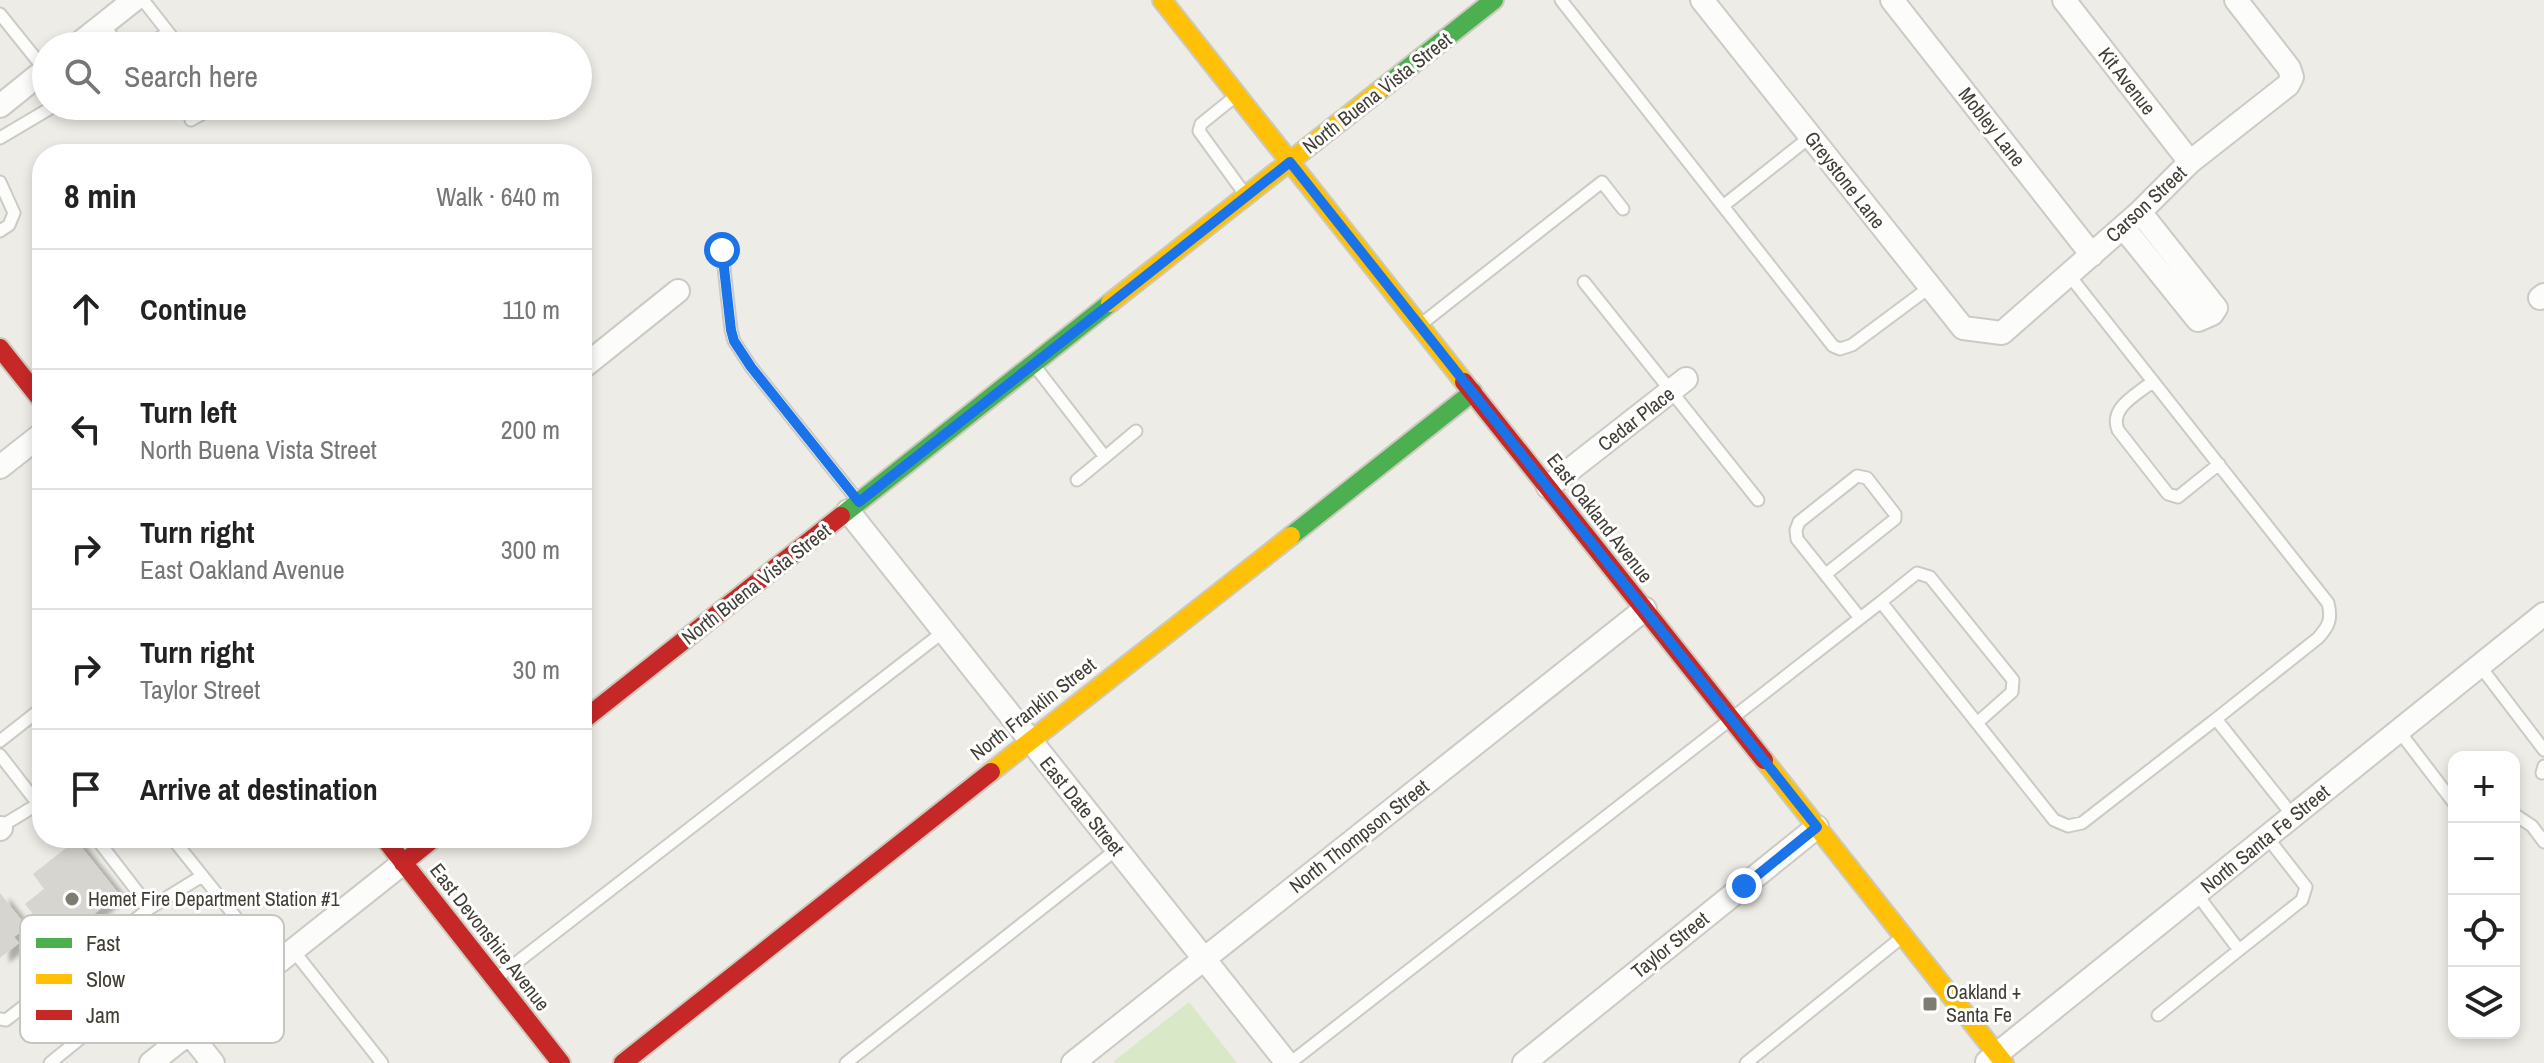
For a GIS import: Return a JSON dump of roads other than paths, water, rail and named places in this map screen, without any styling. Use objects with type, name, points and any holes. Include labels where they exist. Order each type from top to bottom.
[{"type":"street","points":[[94,32],[134,0]]},
{"type":"street","name":"East Oakland Avenue","points":[[1162,0],[1903,936],[1995,1060]]},
{"type":"street","name":"North Buena Vista Street","points":[[592,713],[1494,0]]},
{"type":"street","name":"Greystone Lane","points":[[1702,0],[1963,328],[2002,333]]},
{"type":"street","name":"Mobley Lane","points":[[1892,0],[2092,255]]},
{"type":"street","name":"Kit Avenue","points":[[2064,0],[2190,162]]},
{"type":"street","name":"Carson Street","points":[[2002,333],[2092,255],[2190,162],[2288,85],[2292,77],[2289,68],[2236,0]]},
{"type":"street","points":[[0,106],[32,80]]},
{"type":"street","points":[[592,360],[678,291]]},
{"type":"street","points":[[4,359],[32,390]]},
{"type":"street","name":"Cedar Place","points":[[1548,487],[1679,385]]},
{"type":"street","name":"North Franklin Street","points":[[623,1063],[1473,392]]},
{"type":"street","points":[[0,467],[32,442]]},
{"type":"street","name":"East Date Street","points":[[853,507],[943,632],[1288,1063]]},
{"type":"street","name":"North Thompson Street","points":[[1073,1063],[1645,609]]},
{"type":"street","name":"North Santa Fe Street","points":[[1995,1060],[2196,893],[2544,614]]},
{"type":"street","name":"Taylor Street","points":[[1524,1063],[1817,827]]},
{"type":"street","name":"East Devonshire Avenue","points":[[392,848],[561,1063]]},
{"type":"street","points":[[284,957],[422,848]]},
{"type":"street","points":[[151,1063],[176,1043]]},
{"type":"street","points":[[197,1043],[213,1063]]},
{"type":"lane","points":[[143,0],[168,32]]},
{"type":"lane","points":[[1561,0],[1833,346],[1840,349],[1852,345],[1930,287]]},
{"type":"lane","points":[[0,14],[32,54]]},
{"type":"lane","points":[[104,24],[109,32]]},
{"type":"lane","points":[[1237,95],[1201,124],[1199,131],[1246,196]]},
{"type":"lane","points":[[0,138],[32,119]]},
{"type":"lane","points":[[1723,206],[1810,137]]},
{"type":"lane","points":[[0,182],[14,213],[9,225],[0,231]]},
{"type":"lane","points":[[1419,325],[1602,182],[1623,209]]},
{"type":"lane","points":[[722,250],[734,341],[853,507]]},
{"type":"lane","points":[[1881,602],[2054,820],[2068,826],[2082,823],[2328,627],[2331,613],[2328,603],[2069,275]]},
{"type":"lane","points":[[1584,282],[1679,385],[1758,500]]},
{"type":"lane","points":[[1033,365],[1105,457]]},
{"type":"lane","points":[[2153,381],[2116,412],[2114,419],[2118,430],[2168,494],[2178,497],[2219,464]]},
{"type":"lane","points":[[1077,480],[1136,431]]},
{"type":"lane","points":[[1826,574],[1895,519],[1895,514],[1867,478],[1857,476],[1799,522],[1796,530],[1797,539],[1860,618]]},
{"type":"lane","points":[[1288,1063],[1917,573],[1930,577],[2014,685],[2005,701],[1977,723]]},
{"type":"lane","points":[[495,979],[943,632]]},
{"type":"lane","points":[[2480,666],[2544,750]]},
{"type":"lane","points":[[0,741],[32,716]]},
{"type":"lane","points":[[2216,719],[2293,816]]},
{"type":"lane","points":[[2399,731],[2448,795]]},
{"type":"lane","points":[[0,755],[32,793]]},
{"type":"lane","points":[[0,828],[32,807]]},
{"type":"lane","points":[[2520,818],[2532,826],[2544,842]]},
{"type":"lane","points":[[2158,1015],[2302,900],[2306,887],[2267,837]]},
{"type":"lane","points":[[104,848],[150,908]]},
{"type":"lane","points":[[180,848],[234,915]]},
{"type":"lane","points":[[846,1063],[1117,849]]},
{"type":"lane","points":[[141,915],[202,876]]},
{"type":"lane","points":[[2196,893],[2239,950]]},
{"type":"lane","points":[[1746,1063],[1903,936]]},
{"type":"lane","points":[[293,950],[382,1063]]},
{"type":"lane","points":[[0,1019],[6,1020],[20,1009]]},
{"type":"lane","points":[[50,1063],[75,1043]]},
{"type":"place","name":"Hemet Fire Department Station #1","points":[[72,899]]},
{"type":"place","name":"Oakland + Santa Fe","points":[[1930,1004]]}]
